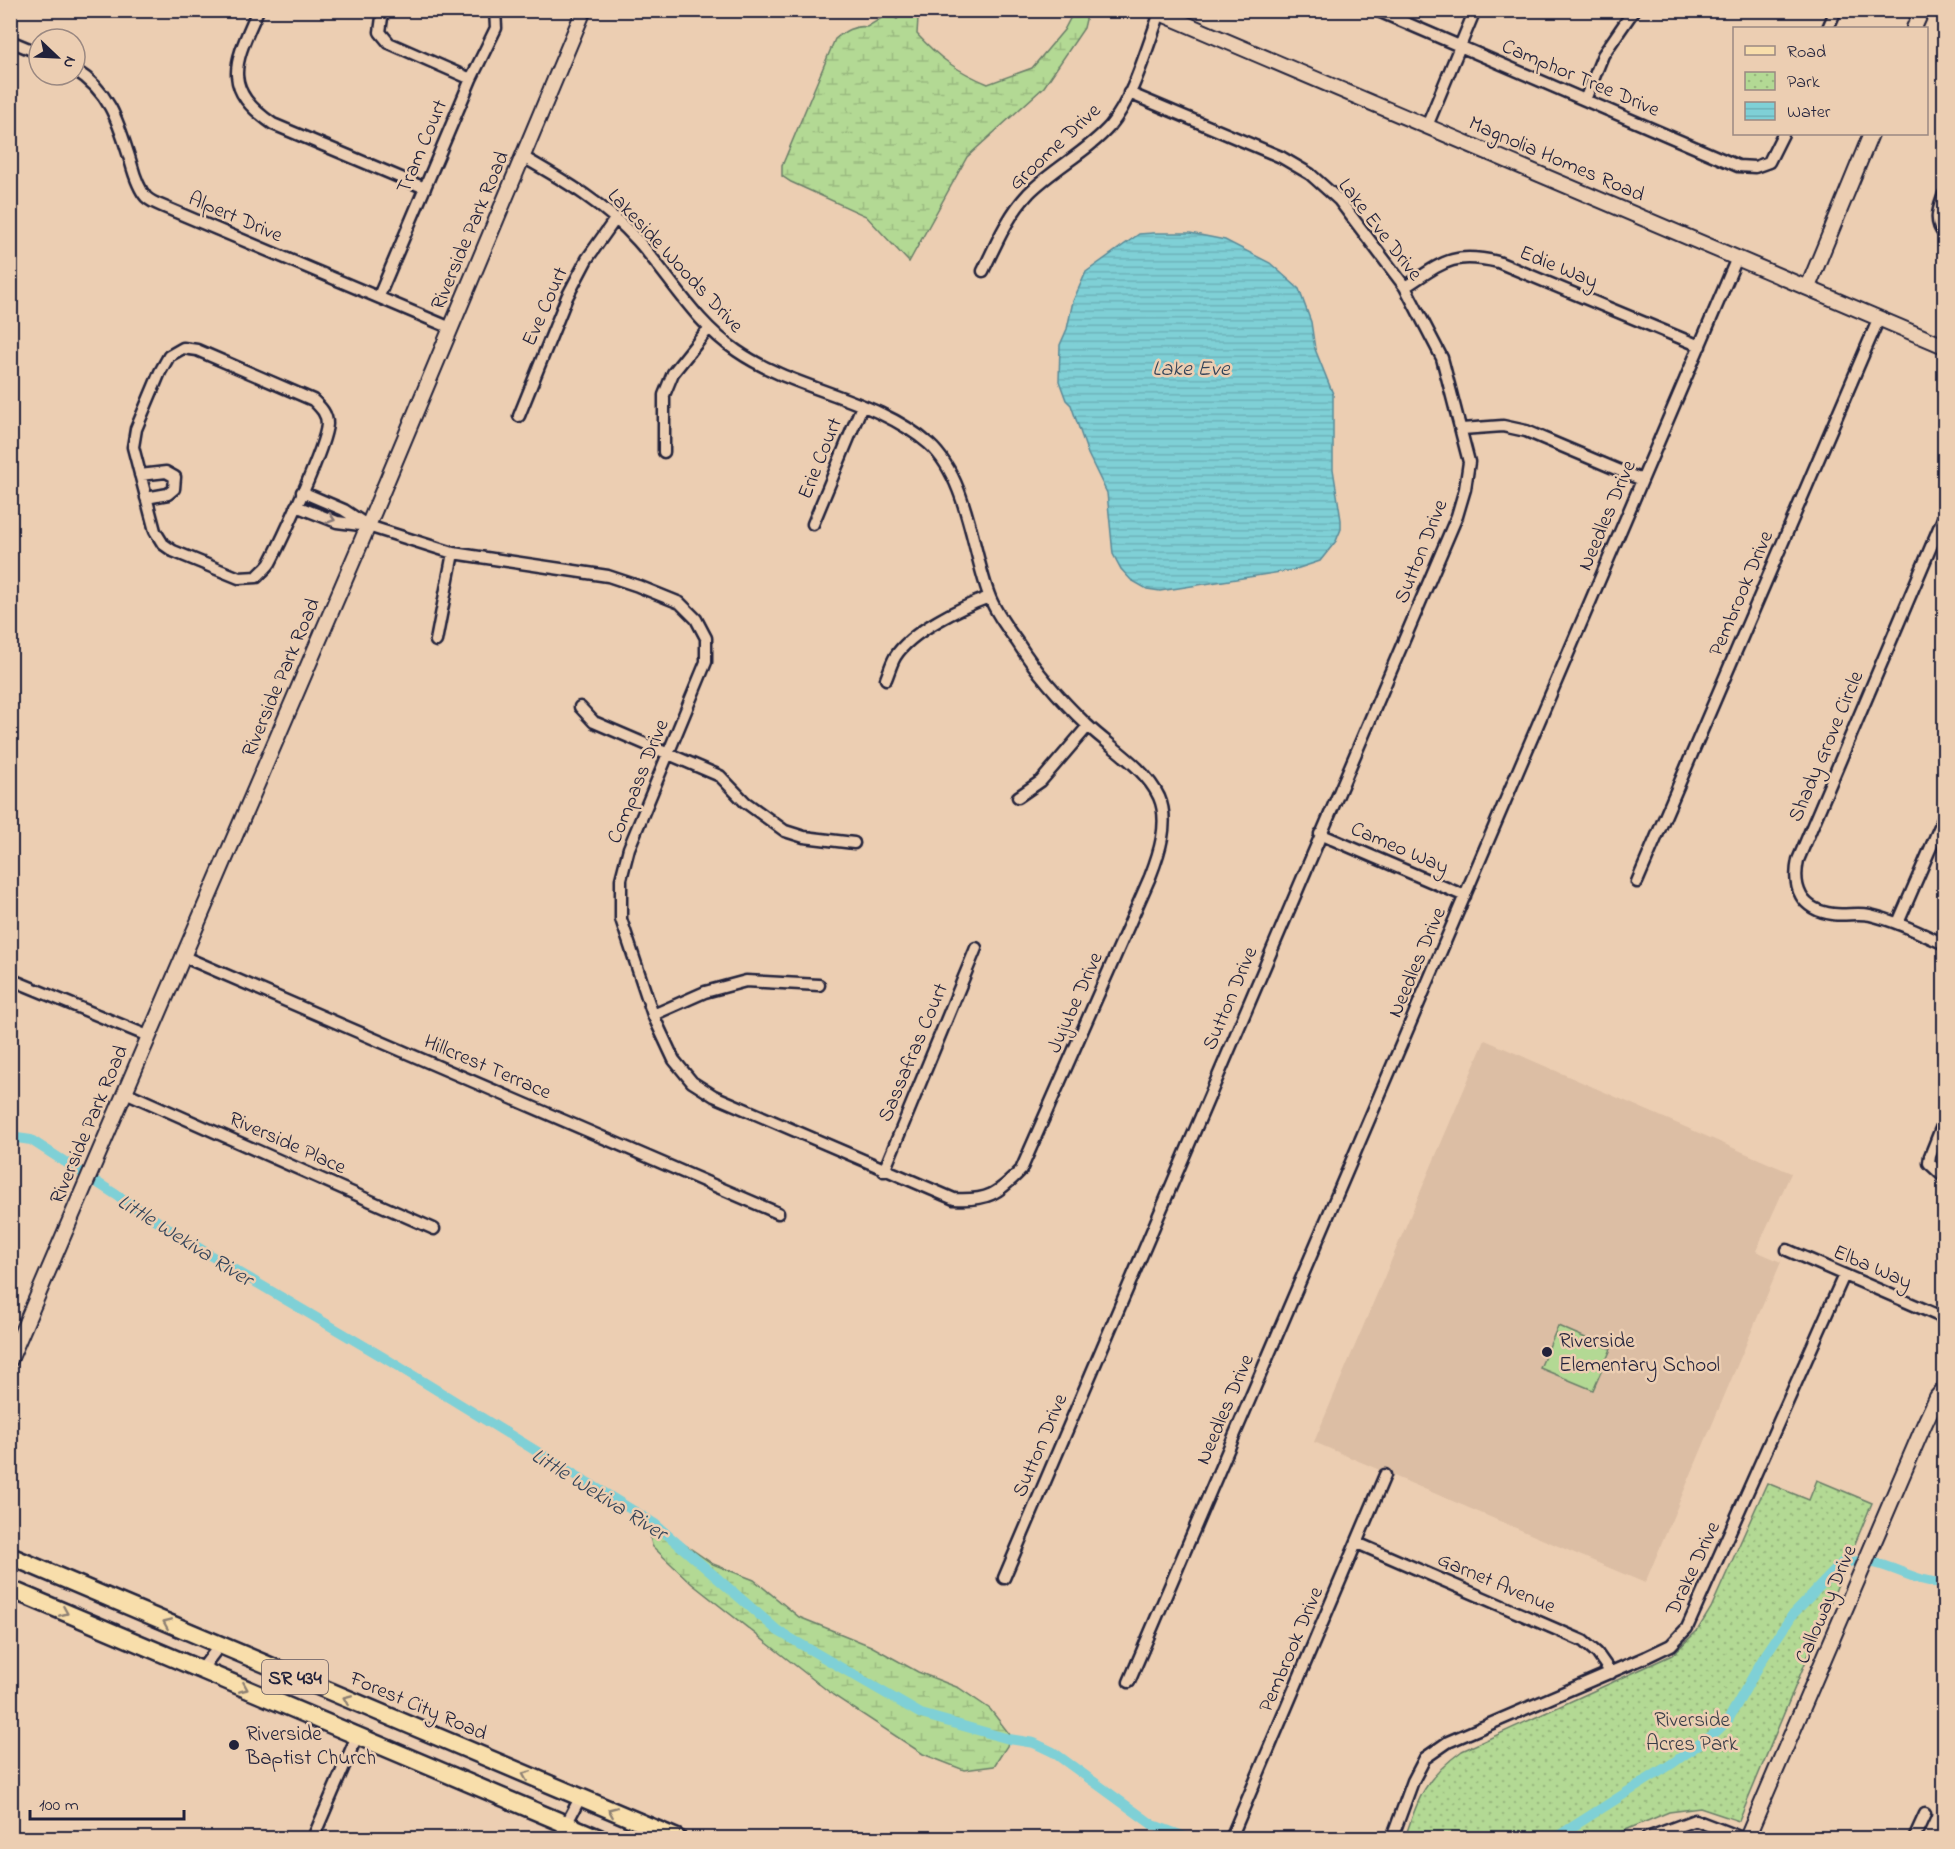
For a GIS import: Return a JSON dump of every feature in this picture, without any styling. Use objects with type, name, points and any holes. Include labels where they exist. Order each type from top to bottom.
[{"type":"main road","name":"Forest City Road","points":[[10,1556],[677,1839]]},
{"type":"main road","name":"SR 434","points":[[10,1589],[357,1736],[562,1832],[598,1839]]},
{"type":"street","points":[[258,10],[240,54],[236,73],[241,92],[253,111],[273,124],[425,188]]},
{"type":"street","points":[[383,10],[380,32],[388,42],[471,79]]},
{"type":"street","name":"Tram Court","points":[[378,296],[471,79],[496,28],[495,10]]},
{"type":"street","name":"Riverside Park Road","points":[[10,1360],[368,526],[584,10]]},
{"type":"street","name":"Camphor Tree Drive","points":[[1376,10],[1738,166],[1755,167],[1770,162],[1783,135]]},
{"type":"street","points":[[1428,126],[1475,10]]},
{"type":"street","points":[[1585,100],[1603,55],[1615,33],[1634,10]]},
{"type":"street","points":[[1828,27],[1836,10]]},
{"type":"street","points":[[1914,27],[1922,10]]},
{"type":"street","name":"Groome Drive","points":[[983,271],[1002,231],[1030,192],[1095,141],[1112,124],[1129,93],[1156,12]]},
{"type":"street","name":"Magnolia Homes Road","points":[[1156,12],[1944,346]]},
{"type":"street","points":[[10,41],[27,48]]},
{"type":"street","name":"Alpert Drive","points":[[87,79],[98,88],[117,117],[136,180],[146,197],[162,207],[451,328]]},
{"type":"street","name":"Lake Eve Drive","points":[[1129,93],[1281,157],[1310,174],[1339,200],[1405,287],[1442,358],[1462,429]]},
{"type":"street","points":[[1808,287],[1871,135]]},
{"type":"street","name":"Lakeside Woods Drive","points":[[523,157],[586,194],[616,218],[639,242],[709,328],[737,351],[862,406],[906,428],[931,446],[946,466],[958,490],[989,597],[1019,645],[1058,696],[1088,726]]},
{"type":"street","points":[[1944,194],[1937,213],[1940,229],[1944,234]]},
{"type":"street","name":"Eve Court","points":[[519,416],[567,297],[587,259],[616,218]]},
{"type":"street","name":"Edie Way","points":[[1405,287],[1442,262],[1455,257],[1478,257],[1498,262],[1700,346]]},
{"type":"street","name":"Needles Drive","points":[[1129,1682],[1737,258]]},
{"type":"street","name":"Pembrook Drive","points":[[1637,882],[1879,318]]},
{"type":"street","points":[[664,452],[664,395],[673,373],[709,328]]},
{"type":"street","points":[[183,348],[197,350],[313,400],[324,411],[327,423],[323,439],[302,492],[268,566],[257,577],[239,578],[173,551],[163,544],[155,531],[140,475],[133,447],[136,429],[169,356],[183,348]]},
{"type":"street","name":"Erie Court","points":[[813,524],[862,406]]},
{"type":"street","points":[[1462,429],[1503,426],[1526,431],[1642,480]]},
{"type":"street","name":"Sutton Drive","points":[[1004,1578],[1457,516],[1465,489],[1469,462],[1462,429]]},
{"type":"street","points":[[140,475],[166,472],[175,477],[174,489],[168,494],[146,498]]},
{"type":"street","points":[[302,492],[344,510],[368,526]]},
{"type":"street","points":[[296,506],[337,522],[368,526]]},
{"type":"street","name":"Shady Grove Circle","points":[[1944,516],[1798,860],[1794,876],[1798,893],[1812,907],[1832,914],[1867,914],[1898,923],[1944,944]]},
{"type":"street","name":"Compass Drive","points":[[368,526],[453,554],[608,576],[680,603],[696,619],[706,638],[706,662],[629,848],[621,879],[621,919],[653,1015],[674,1060],[699,1087],[714,1096],[884,1171]]},
{"type":"street","points":[[436,641],[453,554]]},
{"type":"street","points":[[886,679],[896,656],[912,641],[958,609],[989,597]]},
{"type":"street","points":[[580,707],[594,722],[720,776],[745,802],[785,831],[804,837],[854,843]]},
{"type":"street","points":[[1018,797],[1041,781],[1088,726]]},
{"type":"street","name":"Jujube Drive","points":[[884,1171],[954,1199],[977,1200],[1005,1186],[1021,1170],[1161,847],[1160,799],[1144,776],[1088,726]]},
{"type":"street","points":[[1898,923],[1944,817]]},
{"type":"street","name":"Cameo Way","points":[[1320,834],[1465,896]]},
{"type":"street","name":"Sassafras Court","points":[[884,1171],[976,948]]},
{"type":"street","name":"Hillcrest Terrace","points":[[182,956],[778,1213]]},
{"type":"street","points":[[10,979],[148,1036]]},
{"type":"street","points":[[653,1015],[705,992],[746,981],[819,985]]},
{"type":"street","name":"Riverside Place","points":[[125,1092],[434,1229]]},
{"type":"street","points":[[1944,1121],[1940,1145],[1929,1163],[1944,1177]]},
{"type":"street","name":"Elba Way","points":[[1787,1250],[1944,1318]]},
{"type":"street","name":"Drake Drive","points":[[1392,1839],[1413,1781],[1425,1758],[1448,1742],[1611,1673],[1671,1644],[1687,1628],[1844,1275]]},
{"type":"street","name":"Calloway Drive","points":[[1744,1839],[1936,1397],[1944,1389]]},
{"type":"street","name":"Pembrook Drive","points":[[1231,1839],[1385,1475]]},
{"type":"street","name":"Garnet Avenue","points":[[1357,1543],[1583,1641],[1598,1653],[1611,1673]]},
{"type":"street","points":[[201,1670],[220,1645]]},
{"type":"street","points":[[313,1839],[357,1736]]},
{"type":"street","points":[[562,1832],[580,1798]]},
{"type":"street","points":[[1914,1839],[1925,1814]]},
{"type":"street","points":[[1647,1839],[1695,1820],[1744,1839]]},
{"type":"shaded area","name":"Riverside Elementary School","points":[[1485,1040],[1791,1173],[1756,1251],[1781,1262],[1645,1583],[1314,1442]]},
{"type":"green space","points":[[906,11],[918,18],[917,34],[933,51],[958,69],[988,84],[1032,68],[1064,30],[1074,11],[1088,11],[1084,28],[1044,87],[967,157],[909,262],[866,216],[782,176],[782,166],[835,39],[850,29],[867,27],[888,14],[897,19]]},
{"type":"green space","points":[[1558,1326],[1611,1349],[1593,1390],[1540,1368]]},
{"type":"green space","name":"Riverside Acres Park","points":[[1817,1480],[1872,1503],[1739,1821],[1700,1808],[1669,1812],[1606,1838],[1405,1838],[1414,1811],[1425,1789],[1440,1770],[1462,1751],[1672,1655],[1697,1631],[1711,1608],[1767,1483],[1809,1500]]},
{"type":"green space","points":[[655,1524],[713,1564],[754,1580],[799,1617],[871,1646],[918,1672],[959,1688],[990,1709],[1010,1735],[1007,1746],[994,1766],[964,1770],[923,1754],[833,1695],[692,1584],[652,1546],[650,1534]]},
{"type":"water","name":"Lake Eve","points":[[1190,233],[1225,240],[1270,263],[1299,289],[1311,322],[1315,349],[1333,394],[1333,469],[1341,529],[1336,541],[1320,561],[1293,570],[1160,591],[1147,589],[1131,580],[1121,569],[1113,554],[1107,493],[1088,454],[1071,405],[1066,400],[1059,381],[1060,345],[1067,329],[1073,301],[1086,272],[1139,234]]},
{"type":"waterway","name":"Little Wekiva River","points":[[10,1137],[31,1140],[213,1257],[383,1357],[655,1524],[778,1631],[921,1714],[1009,1739],[1034,1743],[1053,1752],[1153,1825],[1188,1838]]},
{"type":"waterway","name":"Little Wekiva River","points":[[1555,1838],[1673,1763],[1717,1731],[1728,1720],[1764,1657],[1793,1614],[1842,1563],[1870,1562],[1918,1578],[1944,1583]]},
{"type":"place","name":"Riverside Elementary School","points":[[1547,1352]]},
{"type":"place","name":"Riverside Baptist Church","points":[[234,1745]]}]
